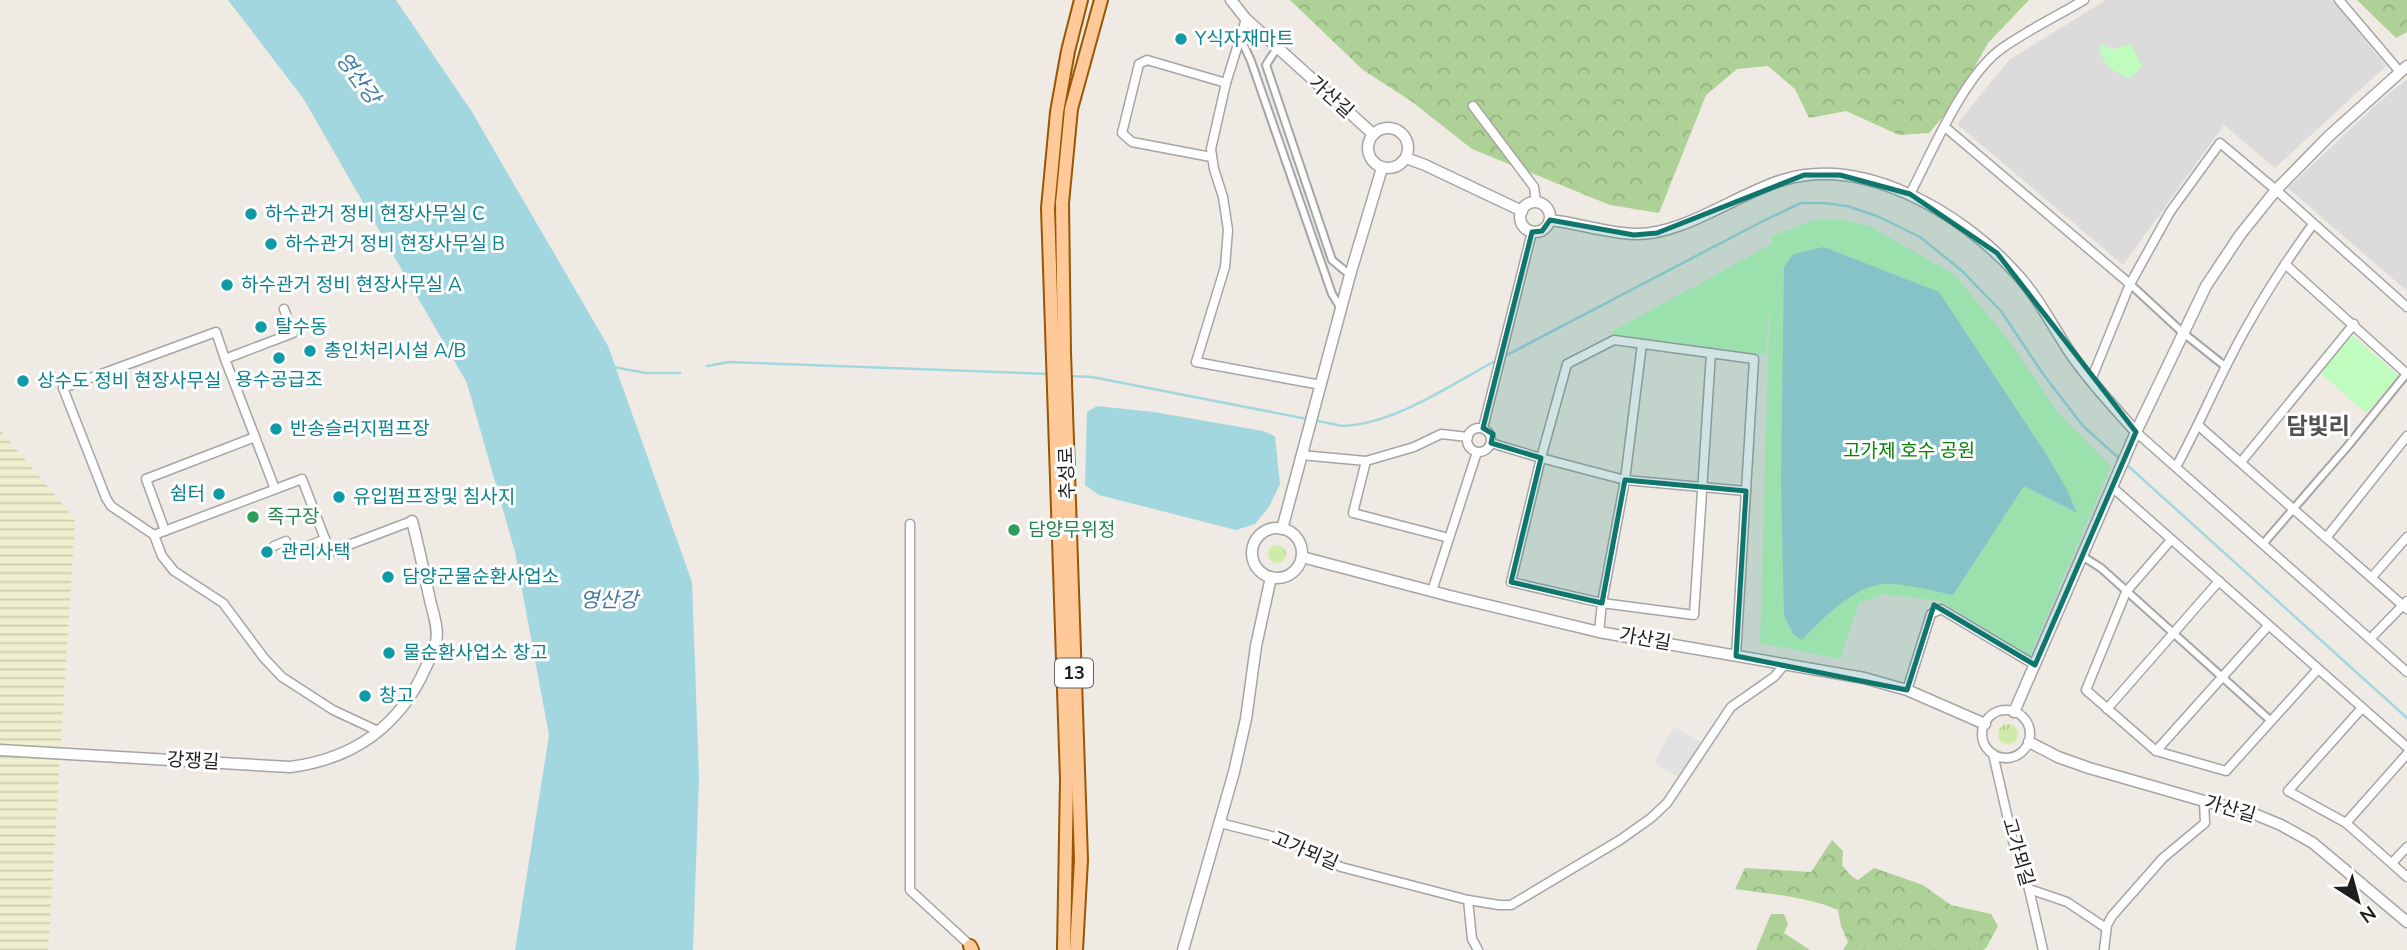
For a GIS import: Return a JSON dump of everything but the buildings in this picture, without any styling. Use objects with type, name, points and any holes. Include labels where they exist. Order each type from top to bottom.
[{"type":"main road","name":"추성로","points":[[1076,950],[1081,860],[1058,352],[1048,208],[1058,112],[1068,51],[1081,0]]},
{"type":"main road","name":"추성로","points":[[1058,352],[1062,204],[1070,109],[1101,0]]},
{"type":"main road","name":"추성로","points":[[1060,395],[1067,780],[1062,947]]},
{"type":"street","name":"가산길","points":[[1231,0],[1246,19],[1373,134]]},
{"type":"street","points":[[1910,194],[1945,127],[1979,71],[2000,50],[2084,0]]},
{"type":"street","points":[[2014,712],[2131,442],[2206,285],[2240,235],[2276,190],[2329,136],[2403,69],[2339,0]]},
{"type":"street","points":[[1246,19],[1216,122],[1211,157],[1223,197],[1228,230],[1225,267],[1196,362],[1321,385]]},
{"type":"street","points":[[1240,37],[1251,61],[1332,294],[1341,309]]},
{"type":"street","points":[[1278,48],[1266,65],[1332,260],[1350,275]]},
{"type":"street","points":[[1211,157],[1132,142],[1122,134],[1139,64],[1147,60],[1226,83]]},
{"type":"street","points":[[1473,106],[1534,187],[1536,202]]},
{"type":"street","points":[[1945,127],[2226,367]]},
{"type":"street","points":[[1384,128],[1397,130],[1407,139],[1406,158],[1396,167],[1382,168],[1371,160],[1368,154],[1369,140],[1373,134],[1384,128]]},
{"type":"street","points":[[2091,380],[2130,284],[2170,212],[2220,144],[2276,190],[2407,307]]},
{"type":"street","points":[[1406,158],[1522,211]]},
{"type":"street","points":[[1282,529],[1350,275],[1382,168]]},
{"type":"street","points":[[1550,220],[1634,234],[1657,233],[1680,227],[1744,195],[1804,174],[1840,175],[1879,183],[1910,194],[1954,220],[1997,253],[2034,294],[2071,354],[2136,432],[2407,672]]},
{"type":"street","points":[[1536,202],[1546,206],[1551,215],[1542,231],[1532,232],[1522,224],[1522,211],[1528,204],[1536,202]]},
{"type":"street","points":[[2176,467],[2199,426],[2248,324],[2313,224]]},
{"type":"street","points":[[1483,428],[1532,232]]},
{"type":"street","points":[[2263,544],[2407,373],[2285,264]]},
{"type":"street","points":[[225,359],[293,333],[284,309]]},
{"type":"street","points":[[2241,462],[2354,324]]},
{"type":"street","points":[[275,489],[216,332],[63,388],[111,506],[154,536],[162,556],[174,570],[223,603],[264,659],[282,677],[333,710],[378,731]]},
{"type":"street","points":[[1711,353],[1694,615],[1602,603],[1511,582],[1567,364],[1614,340],[1642,344],[1711,353],[1754,359],[1736,656]]},
{"type":"street","points":[[1599,632],[1625,480],[1642,344]]},
{"type":"street","points":[[2199,426],[2406,605],[2370,639]]},
{"type":"street","points":[[1477,452],[1468,445],[1468,437],[1472,430],[1483,428]]},
{"type":"street","points":[[1483,428],[1489,433],[1491,443]]},
{"type":"street","points":[[1301,454],[1366,461],[1414,447],[1441,434],[1468,437]]},
{"type":"street","points":[[2326,538],[2407,436]]},
{"type":"street","points":[[165,531],[146,479],[255,437]]},
{"type":"street","points":[[1491,443],[1625,480],[1746,491]]},
{"type":"street","points":[[1477,452],[1485,450],[1491,443]]},
{"type":"street","points":[[1432,591],[1477,452]]},
{"type":"street","points":[[1366,461],[1353,513],[1449,538]]},
{"type":"street","points":[[154,536],[302,479],[330,552],[412,521]]},
{"type":"street","points":[[2114,483],[2171,540],[2407,747]]},
{"type":"street","name":"강쟁길","points":[[0,750],[290,767],[334,758],[355,748],[378,731],[409,699],[436,642],[435,622],[412,521]]},
{"type":"street","points":[[910,524],[909,890],[973,949]]},
{"type":"street","points":[[1275,528],[1282,529],[1296,536],[1302,557],[1299,565],[1287,576],[1271,577],[1258,569],[1254,562],[1253,548],[1261,535],[1275,528]]},
{"type":"street","points":[[2372,577],[2407,537]]},
{"type":"street","points":[[274,546],[286,541],[291,553],[326,539]]},
{"type":"street","points":[[2171,540],[2126,592],[2086,690],[2107,709],[2156,751],[2226,771],[2318,669]]},
{"type":"street","points":[[2082,556],[2101,568],[2272,721]]},
{"type":"street","name":"가산길","points":[[1302,557],[1599,632],[1855,676],[1907,690],[1985,724]]},
{"type":"street","points":[[1183,950],[1220,823],[1246,719],[1256,646],[1271,577]]},
{"type":"street","points":[[2107,709],[2218,581]]},
{"type":"street","points":[[1907,690],[1931,614],[1941,609],[2035,665]]},
{"type":"street","points":[[2156,751],[2268,626]]},
{"type":"street","name":"고가뫼길","points":[[1220,823],[1287,841],[1341,867],[1468,900],[1511,905],[1620,840],[1651,818],[1672,795],[1731,707],[1773,677],[1786,663]]},
{"type":"street","points":[[2362,708],[2288,791],[2346,823],[2407,877]]},
{"type":"street","points":[[2014,712],[2026,721],[2029,727],[2029,742],[2020,754],[2014,757],[1993,754],[1984,744],[1985,724],[1995,714],[2014,712]]},
{"type":"street","name":"가산길","points":[[2029,742],[2058,757],[2090,768],[2247,811],[2281,825],[2313,843],[2407,922]]},
{"type":"street","name":"고가뫼길","points":[[1993,754],[2013,841],[2029,889],[2043,950]]},
{"type":"street","points":[[2346,823],[2407,754]]},
{"type":"street","points":[[2104,950],[2106,928],[2112,916],[2145,876],[2205,822],[2204,801]]},
{"type":"street","points":[[2392,863],[2407,847]]},
{"type":"street","points":[[2029,889],[2067,902],[2106,928]]},
{"type":"street","points":[[1468,900],[1472,940],[1478,950]]},
{"type":"highlighted area","points":[[1804,175],[1840,175],[1910,194],[1997,253],[2136,432],[2035,665],[1934,605],[1907,690],[1736,656],[1746,491],[1625,480],[1602,603],[1511,582],[1541,458],[1491,443],[1493,434],[1483,428],[1532,232],[1542,231],[1550,220],[1634,235],[1657,233]]},
{"type":"shaded area","points":[[2106,0],[2333,0],[2386,66],[2275,168],[2224,125],[2123,265],[1957,124],[2009,60]]},
{"type":"shaded area","points":[[2407,79],[2407,291],[2288,188]]},
{"type":"shaded area","points":[[1674,727],[1701,742],[1681,778],[1654,763]]},
{"type":"green space","points":[[1290,0],[2029,0],[1988,43],[1954,104],[1929,133],[1899,135],[1846,111],[1809,118],[1795,89],[1768,66],[1737,69],[1706,95],[1659,213],[1610,205],[1472,149],[1411,101],[1363,70]]},
{"type":"green space","points":[[2357,0],[2407,0],[2407,32],[2396,38]]},
{"type":"green space","points":[[2099,44],[2112,49],[2129,45],[2142,66],[2130,78],[2118,73],[2108,66]]},
{"type":"green space","name":"고가제 호수 공원","points":[[1814,220],[1843,220],[1871,227],[1955,275],[2009,341],[2059,414],[2111,466],[2030,656],[1940,601],[1884,594],[1859,603],[1840,659],[1760,643],[1770,295],[1766,355],[1615,336],[1611,332],[1772,244],[1772,236]]},
{"type":"green space","points":[[2349,335],[2399,376],[2366,413],[2317,370]]},
{"type":"green space","points":[[0,430],[75,519],[48,950],[0,950]]},
{"type":"green space","points":[[1273,545],[1281,545],[1286,554],[1284,561],[1273,563],[1268,558],[1268,550]]},
{"type":"green space","points":[[2004,724],[2012,724],[2018,734],[2012,744],[2004,744],[1998,738],[1998,730]]},
{"type":"green space","points":[[1832,840],[1843,851],[1842,865],[1858,880],[1874,868],[1923,885],[1951,905],[1991,914],[1998,926],[1986,948],[1843,950],[1848,942],[1838,910],[1800,899],[1735,889],[1745,868],[1811,872]]},
{"type":"green space","points":[[1771,914],[1784,914],[1788,924],[1784,933],[1810,950],[1756,950]]},
{"type":"water","name":"영산강","points":[[228,0],[396,0],[472,112],[608,346],[692,582],[699,777],[693,950],[515,950],[549,735],[515,552],[467,383],[303,98]]},
{"type":"water","name":"고가제 호수 공원","points":[[1824,247],[1939,292],[2048,457],[2077,513],[2024,486],[1953,595],[1897,584],[1871,586],[1838,606],[1802,640],[1793,634],[1784,615],[1781,482],[1784,267],[1793,254]]},
{"type":"water","points":[[1097,406],[1154,412],[1263,431],[1275,436],[1280,484],[1269,507],[1255,524],[1236,530],[1099,495],[1085,485],[1087,412]]},
{"type":"waterway","points":[[1503,357],[1801,203],[1847,206],[1877,216],[1920,237],[1961,270],[2001,311],[2043,374],[2083,426],[2121,460]]},
{"type":"waterway","points":[[1069,376],[1092,377],[1343,426],[1383,418],[1403,410],[1497,360]]},
{"type":"waterway","points":[[707,366],[729,362],[1048,374]]},
{"type":"waterway","points":[[613,367],[646,373],[680,373]]},
{"type":"waterway","points":[[2126,464],[2407,718]]},
{"type":"place","name":"Y식자재마트","points":[[1181,39]]},
{"type":"place","name":"하수관거 정비 현장사무실 C","points":[[251,214]]},
{"type":"place","name":"하수관거 정비 현장사무실 B","points":[[271,244]]},
{"type":"place","name":"하수관거 정비 현장사무실 A","points":[[227,285]]},
{"type":"place","name":"탈수동","points":[[261,327]]},
{"type":"place","name":"총인처리시설 A/B","points":[[310,351]]},
{"type":"place","name":"용수공급조","points":[[279,358]]},
{"type":"place","name":"상수도 정비 현장사무실","points":[[23,381]]},
{"type":"place","name":"반송슬러지펌프장","points":[[276,429]]},
{"type":"place","name":"쉼터","points":[[219,494]]},
{"type":"place","name":"유입펌프장및 침사지","points":[[339,497]]},
{"type":"place","name":"족구장","points":[[253,517]]},
{"type":"place","name":"담양무위정","points":[[1014,530]]},
{"type":"place","name":"관리사택","points":[[267,552]]},
{"type":"place","name":"담양군물순환사업소","points":[[388,577]]},
{"type":"place","name":"물순환사업소 창고","points":[[389,653]]},
{"type":"place","name":"창고","points":[[365,696]]},
{"type":"district","name":"담빛리","points":[[2318,426]]}]
